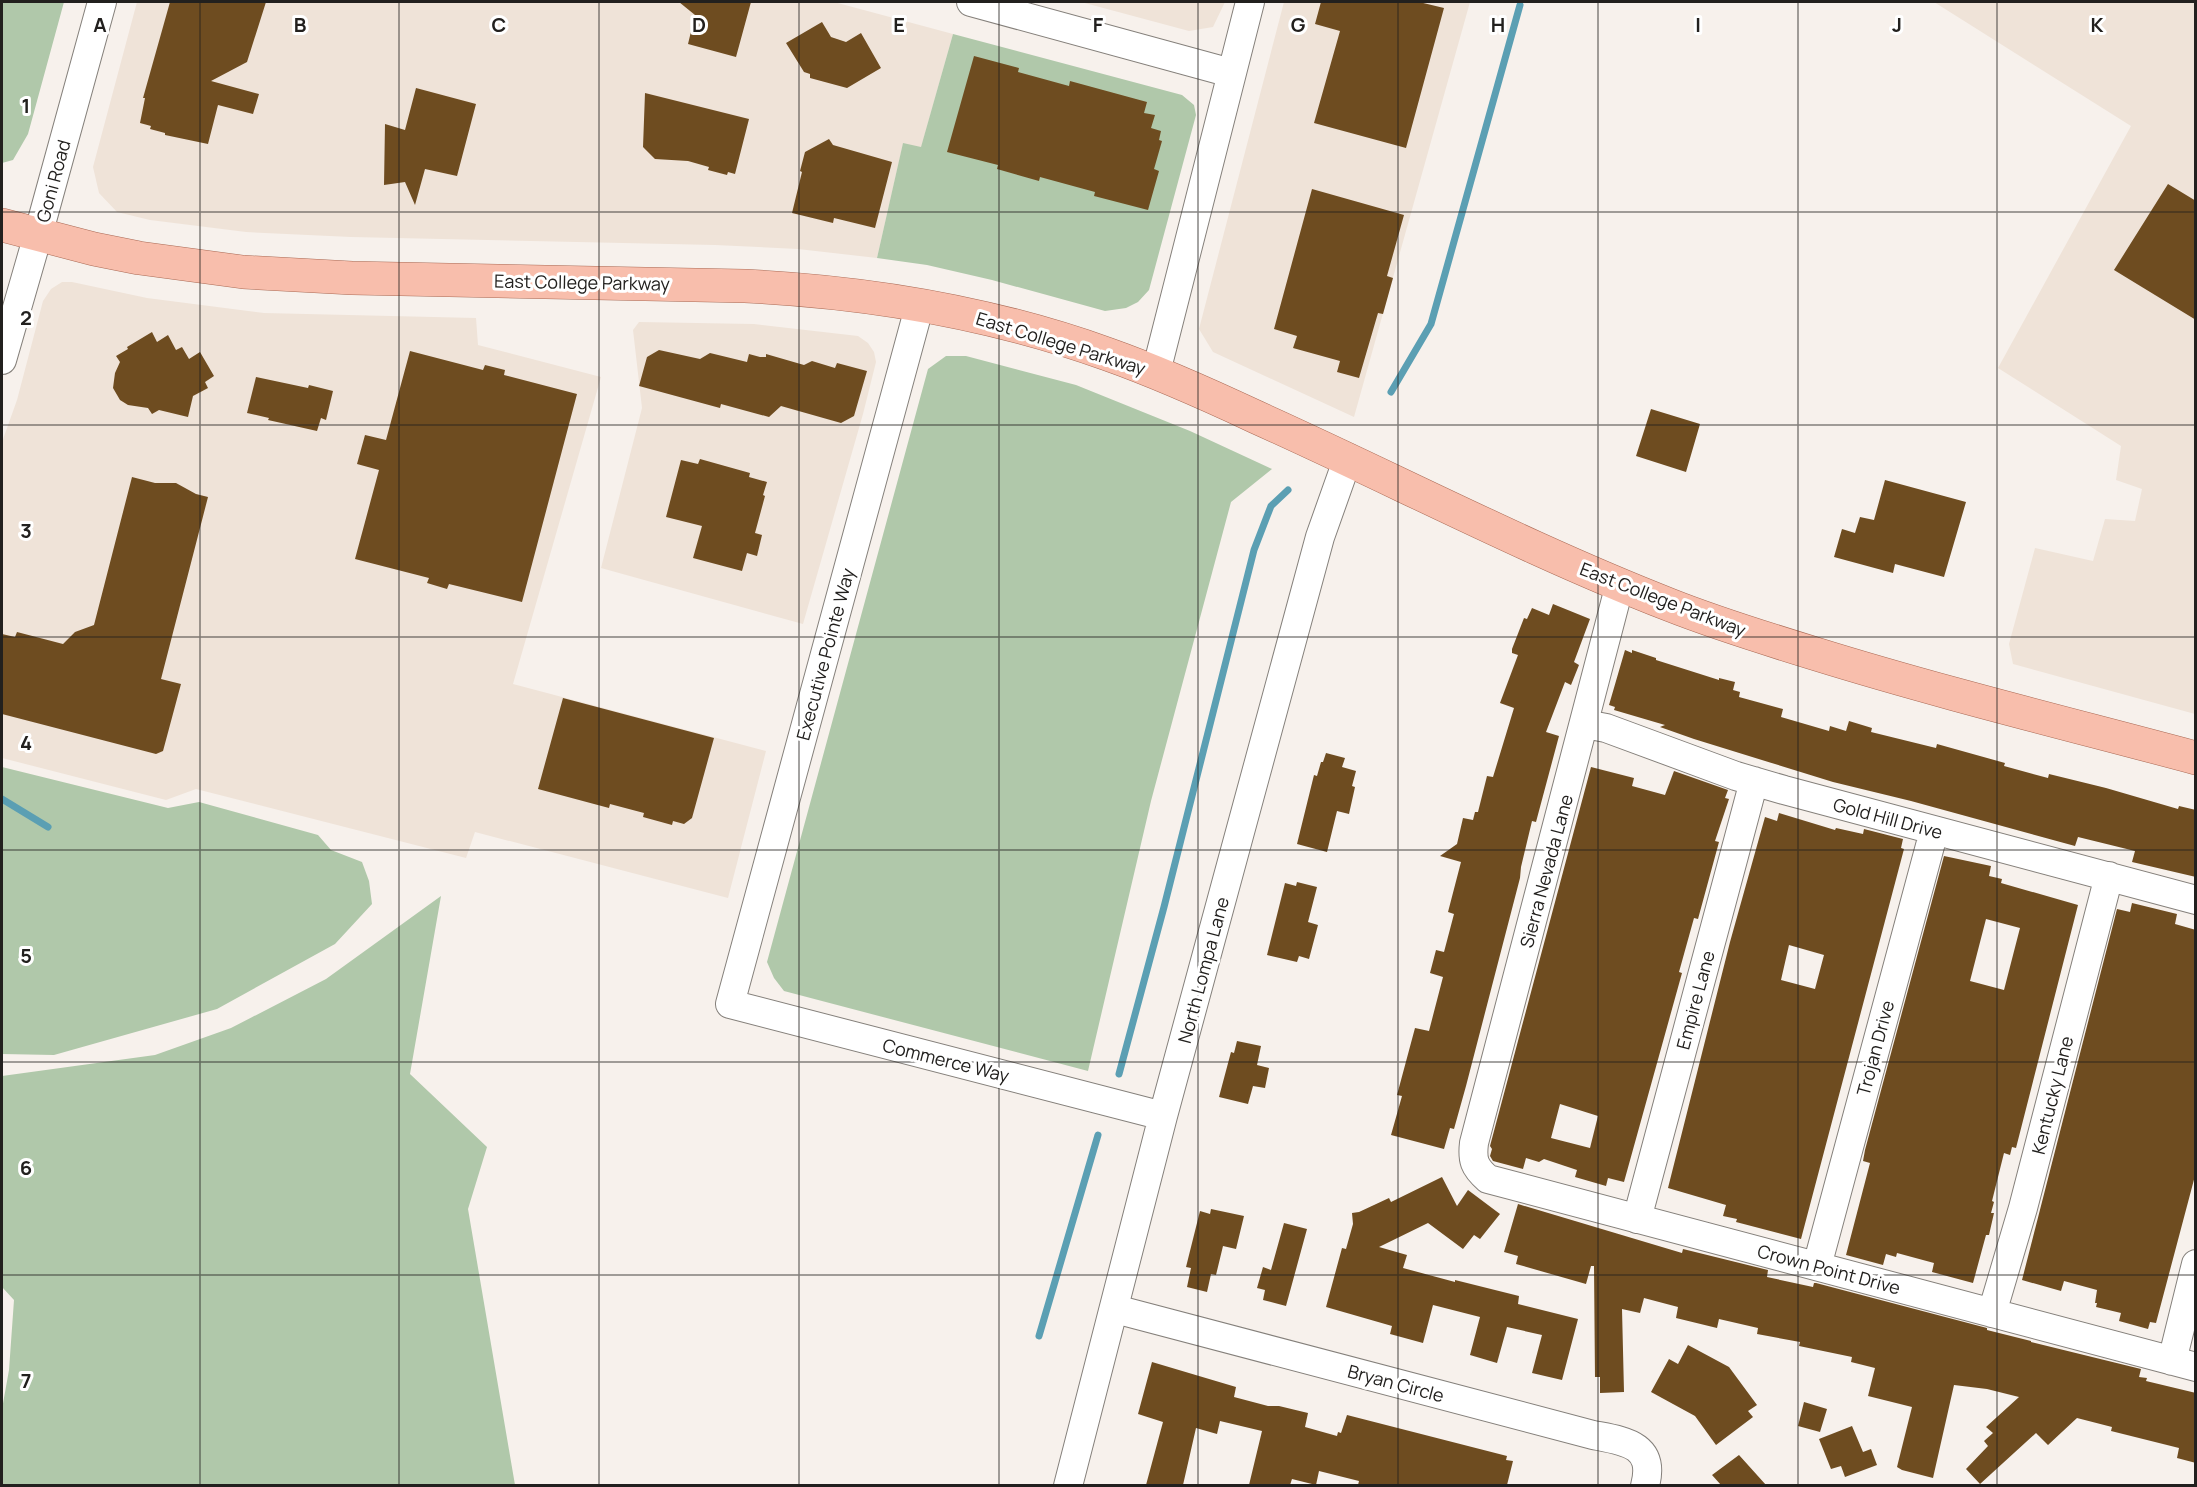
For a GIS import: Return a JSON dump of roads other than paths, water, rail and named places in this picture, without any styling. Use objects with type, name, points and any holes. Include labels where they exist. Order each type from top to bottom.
[{"type":"main road","name":"East College Parkway","points":[[2,225],[139,258],[243,272],[352,278],[809,289],[920,304],[1013,325],[1104,352],[1156,372],[1348,458],[1561,559],[1672,606],[1892,677],[2196,758]]},
{"type":"street","name":"Goni Road","points":[[2,360],[102,2]]},
{"type":"street","points":[[970,2],[1231,73]]},
{"type":"street","name":"East College Parkway","points":[[1156,372],[1250,2]]},
{"type":"street","name":"Executive Pointe Way","points":[[730,1004],[920,304]]},
{"type":"street","name":"North Lompa Lane","points":[[1068,1485],[1163,1116],[1320,537],[1348,458]]},
{"type":"street","name":"Sierra Nevada Lane","points":[[1473,1159],[1474,1143],[1620,584]]},
{"type":"street","name":"Gold Hill Drive","points":[[1585,724],[1606,728],[1736,776],[2196,900]]},
{"type":"street","name":"Empire Lane","points":[[1637,1219],[1754,781]]},
{"type":"street","name":"Trojan Drive","points":[[1817,1266],[1934,831]]},
{"type":"street","name":"Kentucky Lane","points":[[1992,1312],[2023,1208],[2109,876]]},
{"type":"street","name":"Commerce Way","points":[[730,1004],[1163,1116]]},
{"type":"street","name":"Crown Point Drive","points":[[1473,1159],[1480,1173],[1488,1179],[2184,1364]]},
{"type":"street","points":[[2184,1364],[2196,1264]]},
{"type":"street","name":"Bryan Circle","points":[[1114,1309],[1593,1435],[1626,1441],[1639,1449],[1646,1458],[1645,1485]]},
{"type":"waterway","points":[[1391,392],[1431,324],[1520,5]]},
{"type":"waterway","points":[[1119,1074],[1164,907],[1254,550],[1271,506],[1288,490]]},
{"type":"waterway","points":[[2,799],[48,827]]},
{"type":"waterway","points":[[1039,1336],[1098,1135]]}]
